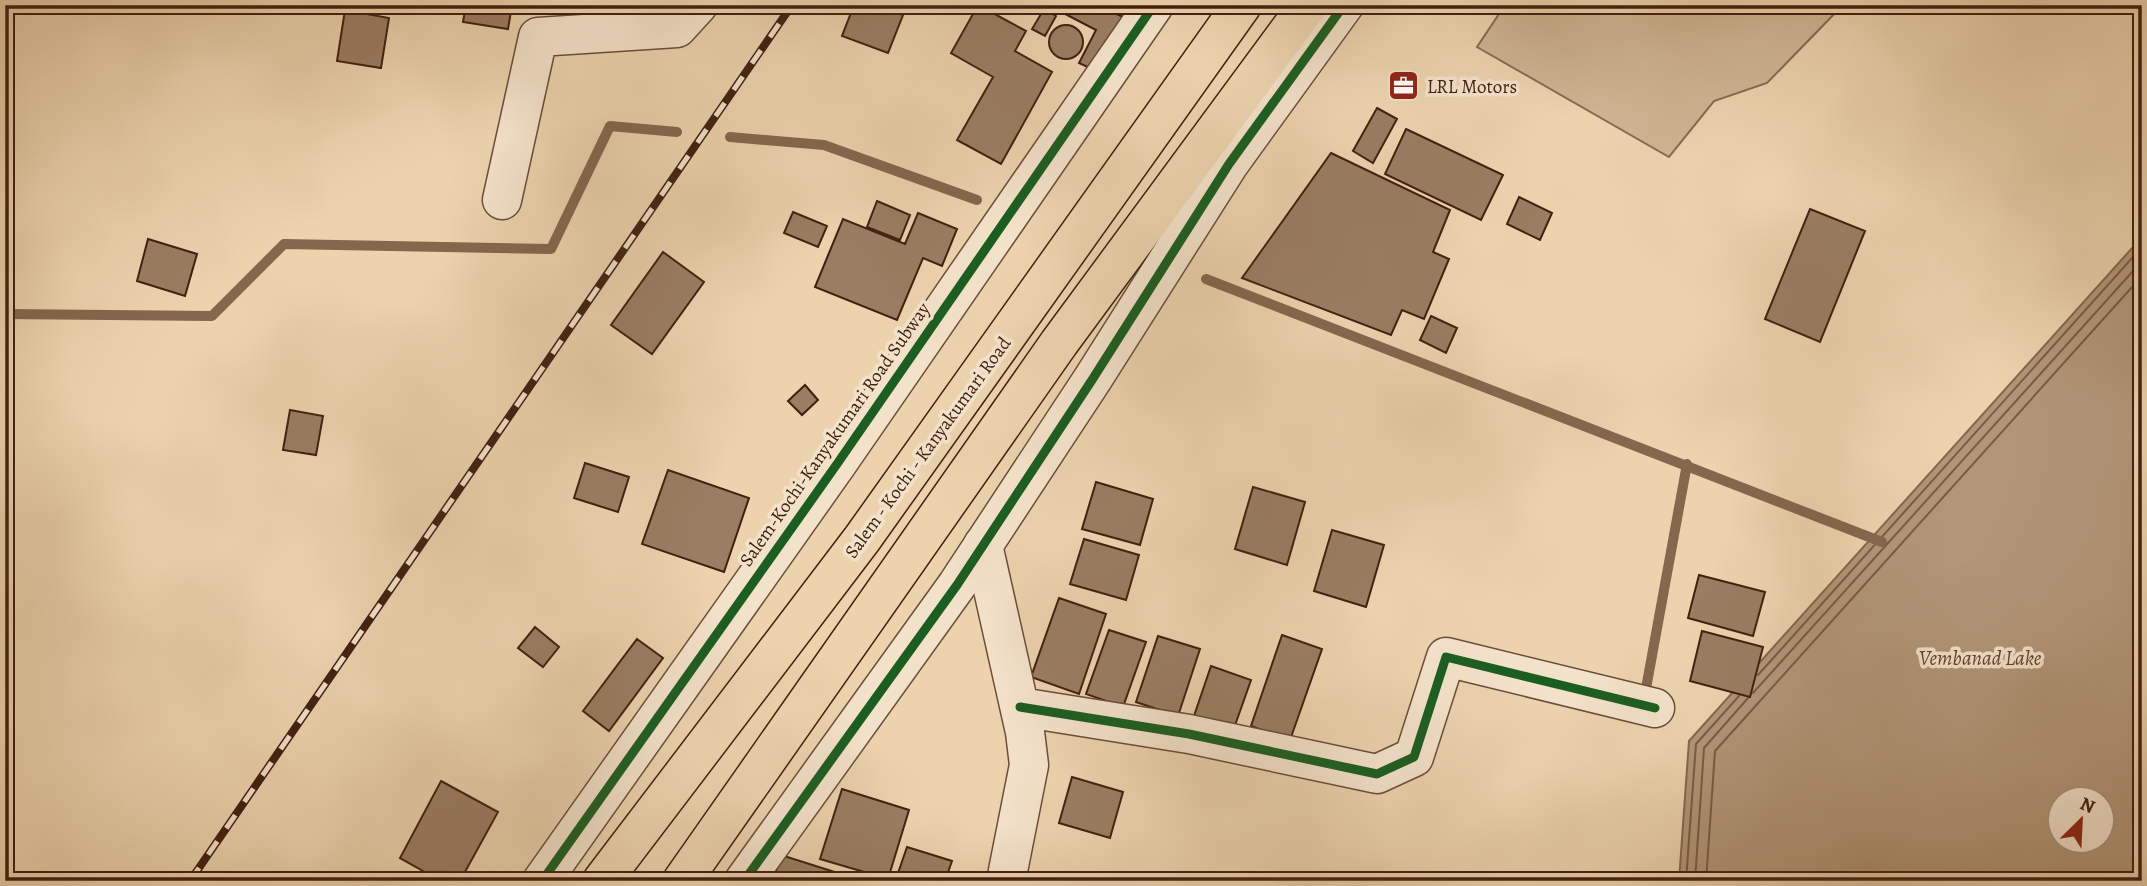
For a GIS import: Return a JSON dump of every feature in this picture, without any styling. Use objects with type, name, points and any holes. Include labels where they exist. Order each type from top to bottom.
[{"type":"highway","name":"Salem - Kochi - Kanyakumari Road","points":[[602,881],[862,539],[1242,5]]},
{"type":"highway","points":[[682,881],[1059,343],[1308,5]]},
{"type":"street","points":[[502,200],[538,37],[677,28],[698,5]]},
{"type":"street","name":"Salem-Kochi-Kanyakumari Road Subway","points":[[542,881],[837,464],[1154,5]]},
{"type":"street","points":[[744,881],[983,545],[1228,164],[1345,5]]},
{"type":"street","points":[[983,545],[1020,707],[1029,765],[1006,881]]},
{"type":"street","points":[[1020,707],[1189,734],[1377,774],[1414,757],[1446,657],[1655,708]]},
{"type":"shaded area","points":[[1505,5],[1836,5],[1840,8],[1767,83],[1714,101],[1669,157],[1477,47]]},
{"type":"water","name":"Vembanad Lake","points":[[2142,237],[2142,881],[1679,881],[1689,741]]},
{"type":"building","points":[[466,5],[512,5],[508,29],[463,22]]},
{"type":"building","points":[[561,5],[605,5],[603,22],[560,19]]},
{"type":"building","points":[[854,5],[878,5],[903,15],[888,53],[842,36]]},
{"type":"building","points":[[978,5],[1026,31],[1015,51],[1052,72],[1001,164],[957,140],[993,77],[951,53]]},
{"type":"building","points":[[1048,5],[1098,5],[1123,17],[1096,71],[1079,63],[1096,30]]},
{"type":"building","points":[[1044,9],[1056,16],[1045,36],[1032,29]]},
{"type":"building","points":[[345,10],[389,18],[381,68],[337,61]]},
{"type":"building","points":[[1066,25],[1078,30],[1083,42],[1078,54],[1066,59],[1054,54],[1049,42],[1054,30]]},
{"type":"building","points":[[1377,108],[1397,119],[1373,163],[1353,151]]},
{"type":"building","points":[[1406,129],[1503,175],[1481,220],[1385,174]]},
{"type":"building","points":[[1331,153],[1450,210],[1433,252],[1449,259],[1424,319],[1402,310],[1391,335],[1242,278]]},
{"type":"building","points":[[1519,197],[1552,213],[1540,240],[1507,224]]},
{"type":"building","points":[[877,201],[910,215],[900,240],[867,227]]},
{"type":"building","points":[[1810,209],[1865,231],[1820,342],[1765,319]]},
{"type":"building","points":[[793,212],[827,226],[818,247],[784,233]]},
{"type":"building","points":[[918,213],[957,229],[942,266],[923,258],[897,320],[815,287],[843,219],[905,244]]},
{"type":"building","points":[[148,239],[197,254],[185,296],[137,281]]},
{"type":"building","points":[[663,252],[704,282],[652,354],[611,325]]},
{"type":"building","points":[[1431,316],[1457,328],[1446,353],[1420,340]]},
{"type":"building","points":[[805,385],[818,400],[802,415],[788,401]]},
{"type":"building","points":[[290,410],[323,416],[316,455],[283,450]]},
{"type":"building","points":[[585,463],[629,477],[618,512],[574,498]]},
{"type":"building","points":[[668,470],[749,498],[724,572],[642,544]]},
{"type":"building","points":[[1096,482],[1153,499],[1140,545],[1082,529]]},
{"type":"building","points":[[1253,487],[1305,502],[1287,565],[1235,549]]},
{"type":"building","points":[[1332,530],[1384,545],[1366,607],[1314,591]]},
{"type":"building","points":[[1084,539],[1139,555],[1126,600],[1070,584]]},
{"type":"building","points":[[1699,575],[1765,592],[1753,636],[1688,618]]},
{"type":"building","points":[[1059,598],[1106,614],[1079,694],[1031,677]]},
{"type":"building","points":[[535,627],[559,647],[543,667],[518,648]]},
{"type":"building","points":[[1109,630],[1146,642],[1123,707],[1086,694]]},
{"type":"building","points":[[1702,631],[1763,647],[1750,697],[1690,681]]},
{"type":"building","points":[[1282,635],[1322,649],[1290,740],[1251,726]]},
{"type":"building","points":[[1158,636],[1200,649],[1178,716],[1136,702]]},
{"type":"building","points":[[637,639],[663,658],[609,731],[583,711]]},
{"type":"building","points":[[1211,666],[1251,680],[1233,731],[1194,716]]},
{"type":"building","points":[[1072,777],[1123,792],[1110,838],[1059,823]]},
{"type":"building","points":[[441,781],[498,812],[460,881],[441,881],[400,858]]},
{"type":"building","points":[[842,789],[909,810],[888,879],[820,859]]},
{"type":"building","points":[[907,847],[952,861],[945,881],[896,879]]},
{"type":"building","points":[[781,855],[863,881],[773,881]]},
{"type":"waterway","points":[[5,314],[212,316],[284,244],[551,249],[610,126],[677,132]]},
{"type":"waterway","points":[[730,137],[824,145],[977,200]]},
{"type":"waterway","points":[[1206,279],[1882,542]]},
{"type":"waterway","points":[[1640,693],[1645,694],[1687,464]]},
{"type":"railway","points":[[190,881],[792,5]]},
{"type":"cycle path","points":[[542,881],[837,464],[1154,5]]},
{"type":"cycle path","points":[[744,881],[957,585],[1092,380],[1229,164],[1344,5]]},
{"type":"cycle path","points":[[1020,707],[1189,734],[1377,774],[1414,757],[1446,657],[1655,708]]},
{"type":"place","name":"LRL Motors","points":[[1404,86]]}]
